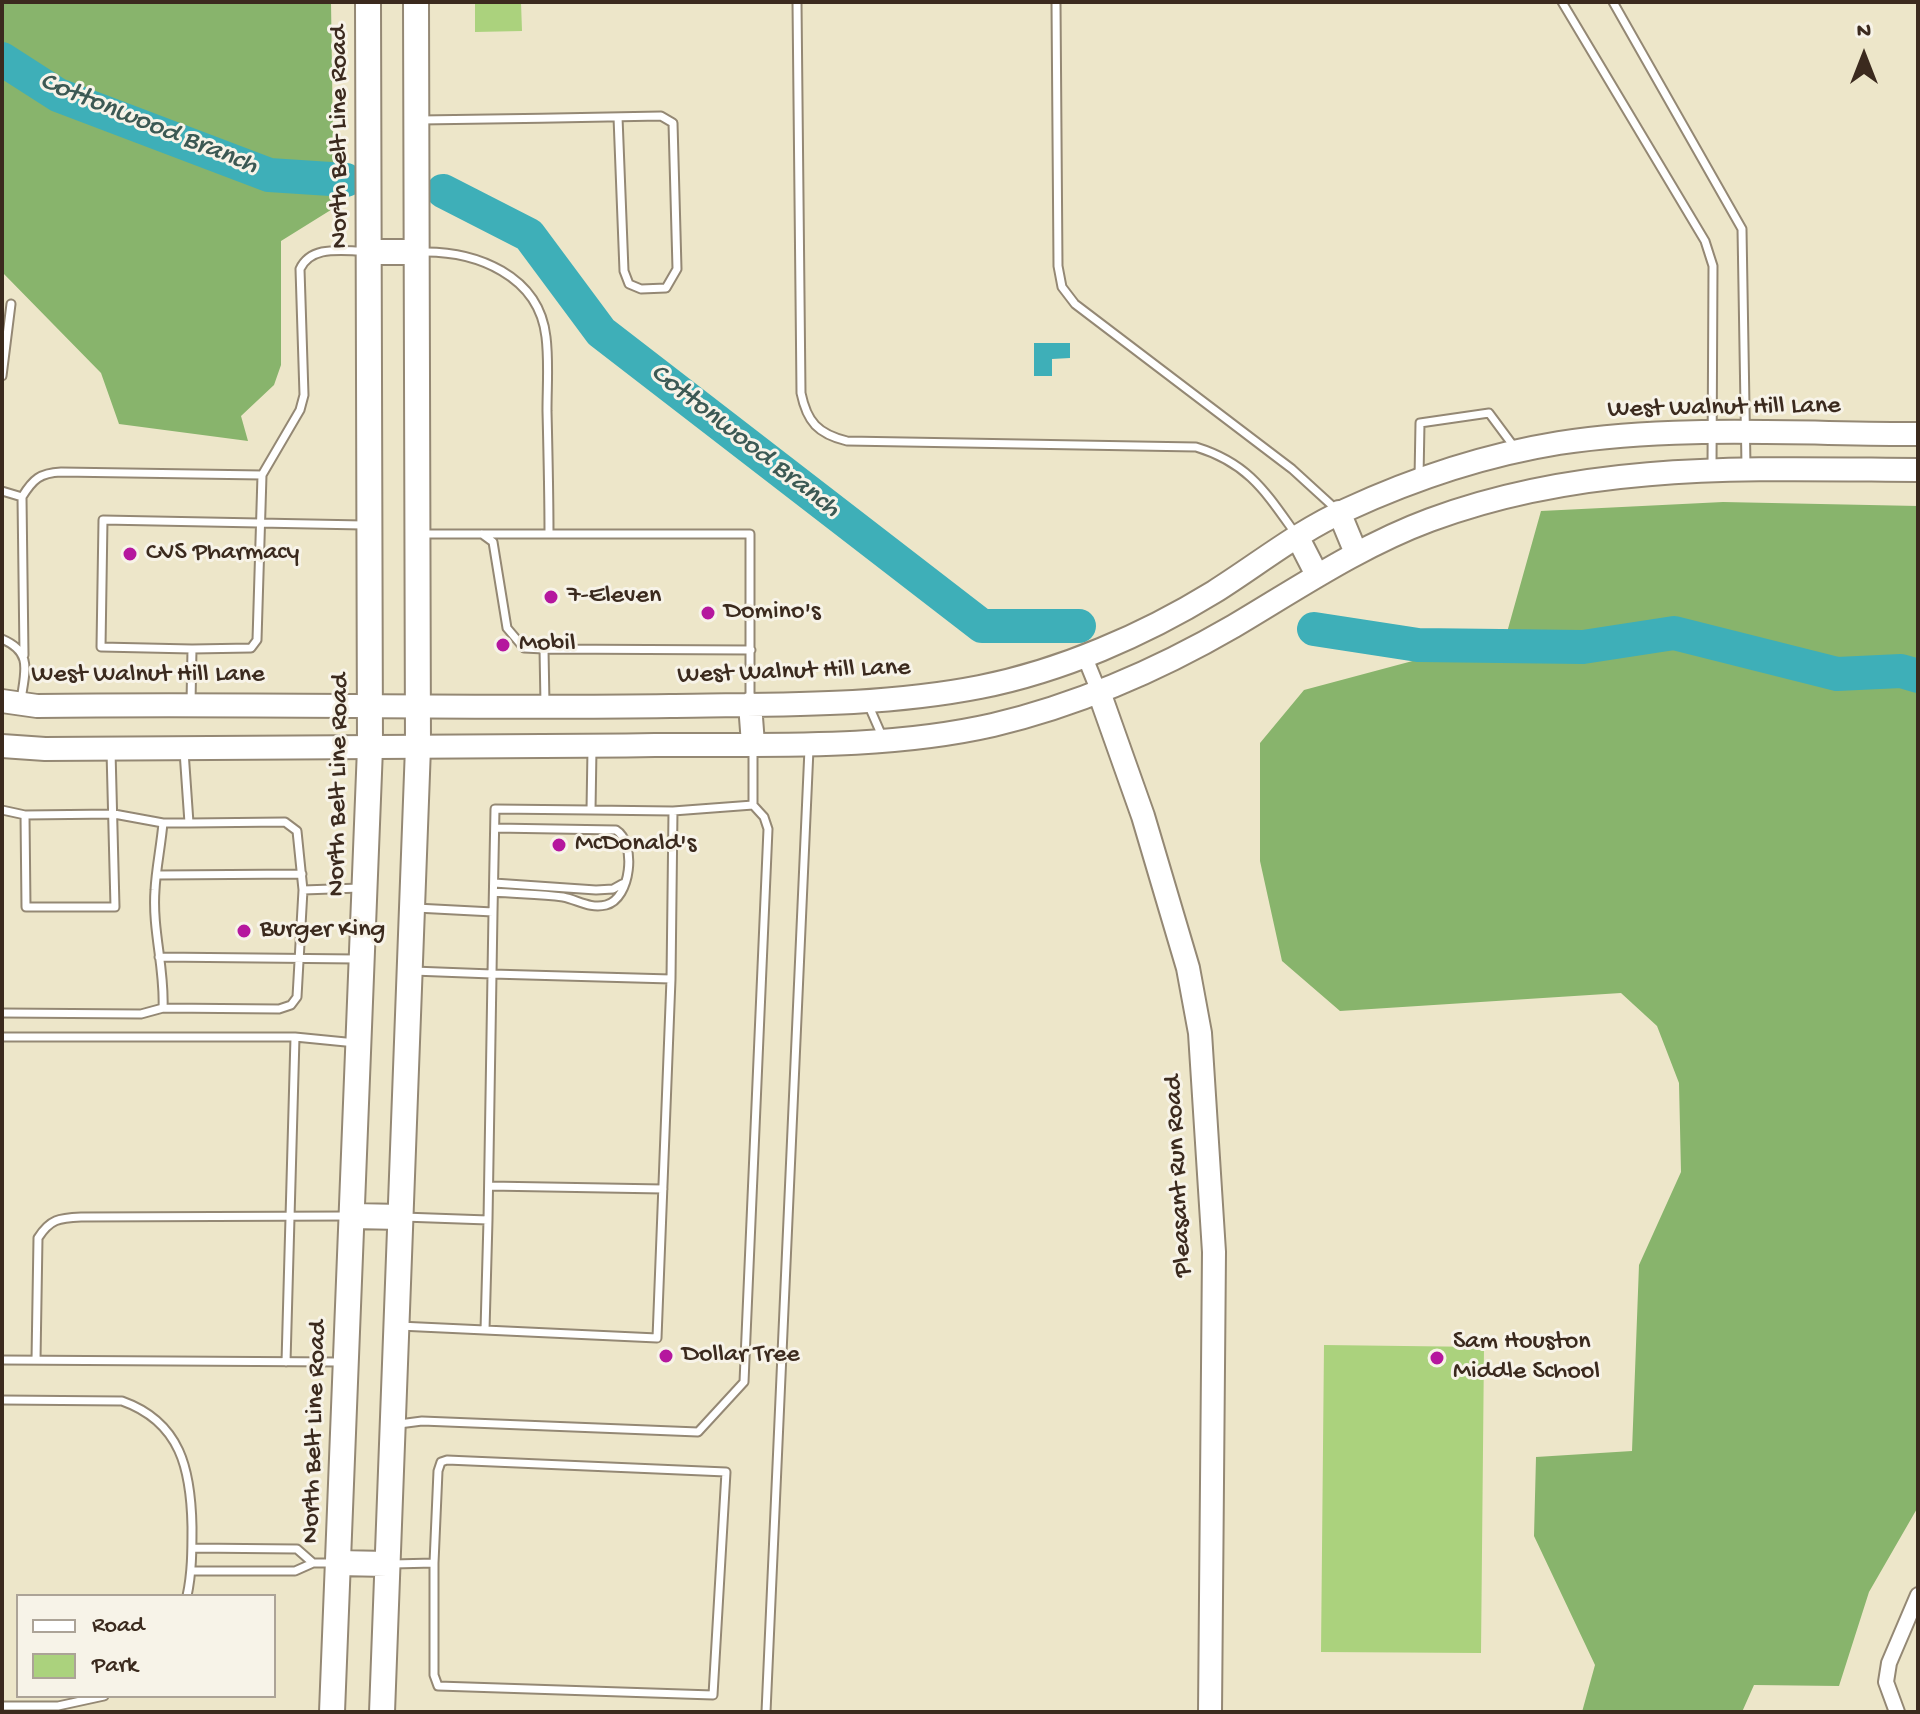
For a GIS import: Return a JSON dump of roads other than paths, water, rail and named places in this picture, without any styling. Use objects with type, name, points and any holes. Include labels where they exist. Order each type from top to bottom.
[{"type":"main road","name":"North Belt Line Road","points":[[332,1712],[361,1043],[370,748],[368,2]]},
{"type":"main road","points":[[382,1712],[414,908],[419,706],[416,2]]},
{"type":"main road","points":[[369,252],[416,252]]},
{"type":"main road","name":"West Walnut Hill Lane","points":[[12,702],[191,706],[750,704],[867,702],[982,687],[1084,655],[1207,596],[1339,512],[1419,480],[1517,451],[1657,433],[1918,434]]},
{"type":"main road","points":[[2,746],[111,749],[592,747],[809,743],[928,737],[995,724],[1099,692],[1196,647],[1356,553],[1428,520],[1504,496],[1636,473],[1712,468],[1918,470]]},
{"type":"main road","points":[[1339,512],[1356,553]]},
{"type":"main road","points":[[1298,538],[1317,575]]},
{"type":"main road","name":"Pleasant Run Road","points":[[1099,692],[1151,843],[1188,968],[1200,1033],[1214,1252],[1210,1712]]},
{"type":"main road","points":[[750,704],[753,744]]},
{"type":"main road","points":[[353,1216],[401,1217]]},
{"type":"main road","points":[[338,1563],[387,1564]]},
{"type":"street","name":"Pleasant Run Road","points":[[1084,655],[1099,692]]},
{"type":"street","points":[[1897,1712],[1886,1682],[1889,1663],[1918,1595]]},
{"type":"lane","points":[[797,2],[801,393],[805,412],[813,426],[827,436],[847,441],[1196,447],[1226,456],[1247,474],[1298,538]]},
{"type":"lane","points":[[1056,2],[1058,266],[1062,287],[1075,304],[1292,469],[1339,512]]},
{"type":"lane","points":[[1562,2],[1705,241],[1713,266],[1712,468]]},
{"type":"lane","points":[[1613,2],[1742,229],[1746,469]]},
{"type":"lane","points":[[416,120],[661,116],[673,123],[677,269],[666,288],[641,289],[629,284],[624,271],[618,117]]},
{"type":"lane","points":[[416,252],[453,251],[479,258],[502,270],[534,301],[546,335],[549,534]]},
{"type":"lane","points":[[369,252],[319,252],[304,262],[298,284],[304,395],[300,410],[262,475],[260,524],[257,640],[251,648],[101,647],[103,520],[260,524],[370,525]]},
{"type":"lane","points":[[2,376],[11,304]]},
{"type":"lane","points":[[1419,480],[1420,423],[1489,413],[1517,451]]},
{"type":"lane","points":[[12,702],[24,655],[22,497],[32,480],[45,473],[262,475]]},
{"type":"lane","points":[[2,491],[22,497]]},
{"type":"lane","points":[[418,534],[750,534],[750,704]]},
{"type":"lane","points":[[482,534],[493,542],[507,628],[524,648],[751,650]]},
{"type":"lane","points":[[2,639],[19,646],[24,655]]},
{"type":"lane","points":[[191,706],[192,649]]},
{"type":"lane","points":[[544,649],[546,706]]},
{"type":"lane","points":[[867,702],[884,740]]},
{"type":"lane","points":[[766,1712],[809,743]]},
{"type":"lane","points":[[393,1425],[422,1421],[698,1432],[744,1382],[768,829],[764,817],[753,805],[753,744]]},
{"type":"lane","points":[[591,810],[592,747]]},
{"type":"lane","points":[[25,815],[26,907],[115,907],[111,749]]},
{"type":"lane","points":[[183,749],[189,823]]},
{"type":"lane","points":[[485,1330],[495,809],[673,811],[753,805]]},
{"type":"lane","points":[[2,810],[25,815],[114,814],[163,823],[285,822],[297,831],[303,890],[297,997],[291,1005],[279,1009],[163,1008],[141,1014],[2,1013]]},
{"type":"lane","points":[[397,1326],[657,1338],[671,979],[673,811]]},
{"type":"lane","points":[[163,823],[155,888],[159,957],[164,983],[163,1008]]},
{"type":"lane","points":[[494,887],[565,897],[585,905],[601,906],[618,897],[624,882],[628,850],[622,834],[616,830],[495,828]]},
{"type":"lane","points":[[159,875],[302,874]]},
{"type":"lane","points":[[494,887],[596,890],[613,889],[624,882]]},
{"type":"lane","points":[[303,890],[366,888]]},
{"type":"lane","points":[[414,908],[493,912]]},
{"type":"lane","points":[[159,957],[363,959]]},
{"type":"lane","points":[[411,971],[671,979]]},
{"type":"lane","points":[[2,1037],[295,1037],[361,1043]]},
{"type":"lane","points":[[286,1362],[295,1037]]},
{"type":"lane","points":[[489,1186],[663,1189]]},
{"type":"lane","points":[[36,1360],[38,1238],[47,1223],[81,1217],[353,1216]]},
{"type":"lane","points":[[401,1217],[488,1220]]},
{"type":"lane","points":[[2,1360],[347,1362]]},
{"type":"lane","points":[[2,1400],[122,1401],[159,1421],[175,1439],[186,1467],[191,1495],[192,1548],[187,1594]]},
{"type":"lane","points":[[447,1460],[726,1472],[713,1695],[438,1686],[434,1675],[434,1563],[438,1471],[441,1462],[447,1460]]},
{"type":"lane","points":[[192,1548],[297,1549],[313,1563]]},
{"type":"lane","points":[[191,1571],[295,1571],[313,1563],[338,1563]]},
{"type":"lane","points":[[387,1564],[434,1563]]},
{"type":"lane","points":[[2,1706],[58,1706],[95,1698]]},
{"type":"water","points":[[1034,343],[1070,343],[1070,358],[1052,359],[1052,376],[1034,376]]},
{"type":"waterway","name":"Cottonwood Branch","points":[[2,59],[58,95],[269,175],[346,180]]},
{"type":"waterway","name":"Cottonwood Branch","points":[[443,191],[529,235],[601,332],[982,626],[1079,626]]},
{"type":"waterway","name":"Cottonwood Branch","points":[[1314,629],[1418,645],[1583,647],[1674,633],[1837,674],[1901,671],[1918,676]]},
{"type":"place","name":"CVS Pharmacy","points":[[130,554]]},
{"type":"place","name":"7-Eleven","points":[[551,597]]},
{"type":"place","name":"Domino's","points":[[708,613]]},
{"type":"place","name":"Mobil","points":[[503,645]]},
{"type":"place","name":"McDonald's","points":[[559,845]]},
{"type":"place","name":"Burger King","points":[[244,931]]},
{"type":"place","name":"Dollar Tree","points":[[666,1356]]},
{"type":"place","name":"Sam Houston Middle School","points":[[1437,1358]]}]
